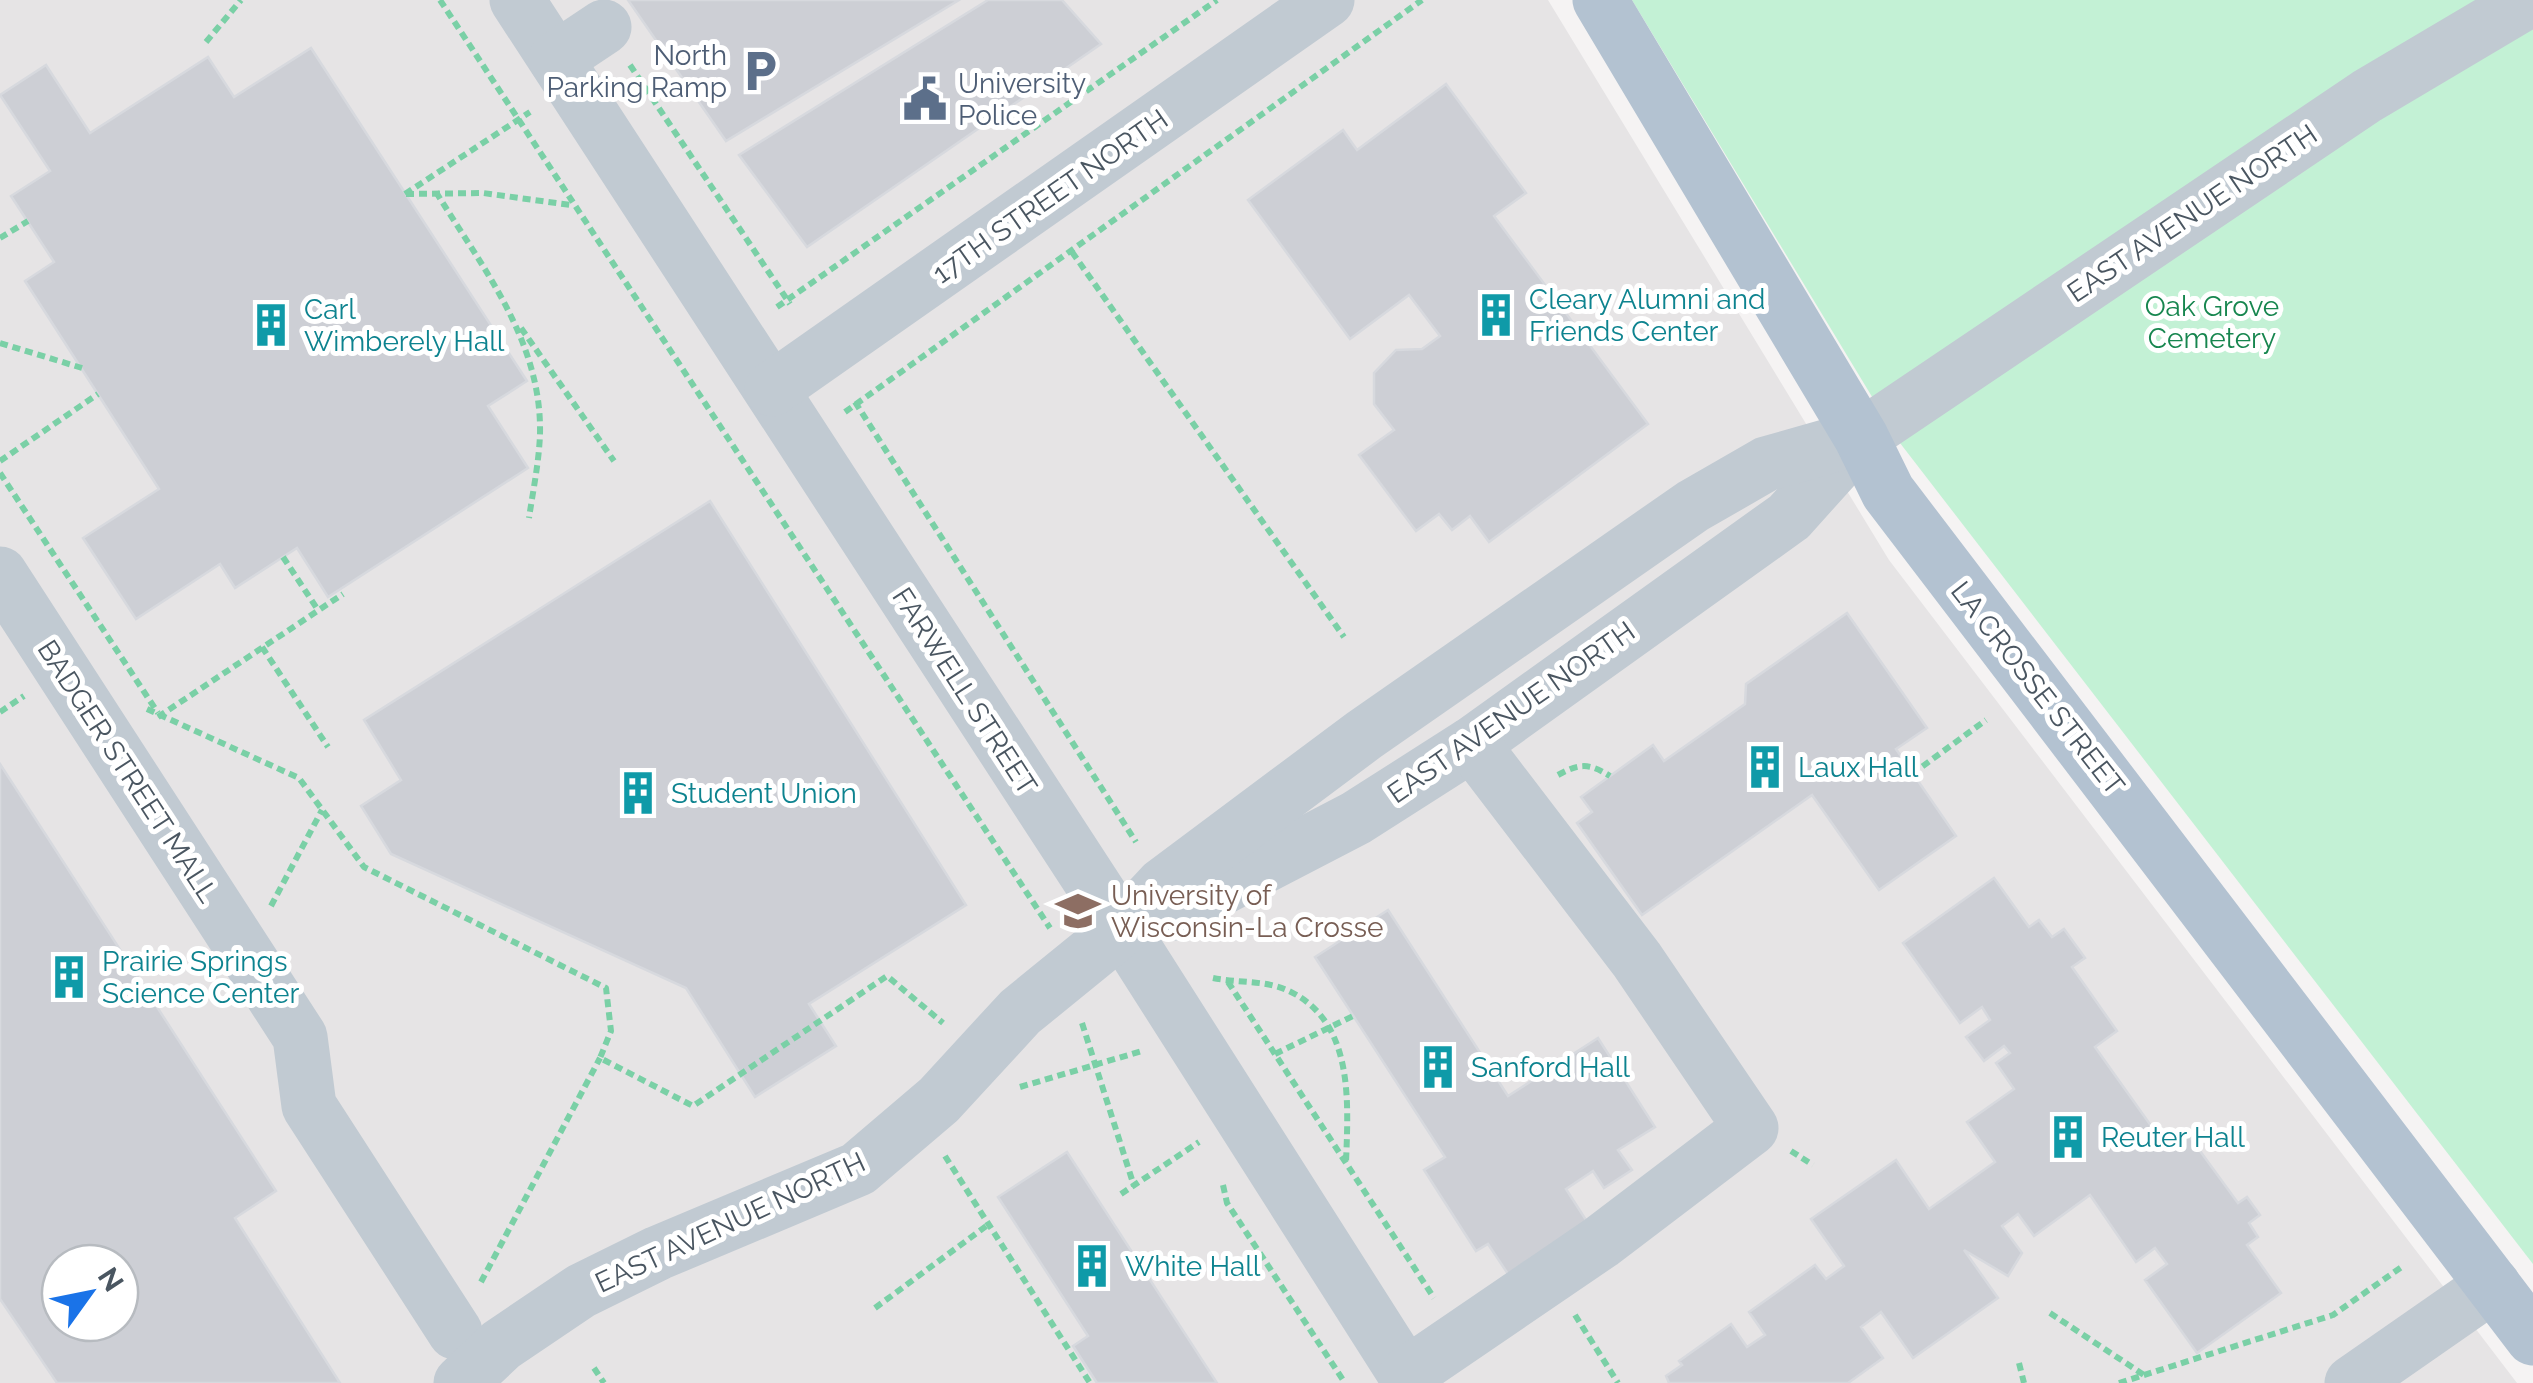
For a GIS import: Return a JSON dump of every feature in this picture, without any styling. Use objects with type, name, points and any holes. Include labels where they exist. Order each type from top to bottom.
[{"type":"main road","name":"LA CROSSE STREET","points":[[1600,0],[1860,437],[1888,492],[2533,1338]]},
{"type":"street","name":"FARWELL STREET","points":[[516,0],[772,389],[1094,966],[1408,1379]]},
{"type":"street","name":"17TH STREET NORTH","points":[[772,389],[1327,0]]},
{"type":"street","name":"EAST AVENUE NORTH","points":[[458,1358],[502,1345],[581,1291],[658,1253],[858,1169],[918,1119],[1020,1012],[1180,910],[1356,818],[1472,744],[1789,517],[1860,437],[2367,96],[2529,0]]},
{"type":"street","points":[[565,73],[604,26]]},
{"type":"street","name":"EAST AVENUE NORTH","points":[[1094,966],[1164,885],[1364,735],[1693,506],[1766,464],[1860,437]]},
{"type":"street","name":"BADGER STREET MALL","points":[[0,574],[300,1037],[309,1106],[458,1358]]},
{"type":"street","points":[[1408,1379],[1751,1128],[1637,960],[1472,744]]},
{"type":"street","points":[[2352,1383],[2492,1285]]},
{"type":"path","points":[[206,42],[245,0]]},
{"type":"path","points":[[440,0],[571,205],[1053,932],[1094,966],[1094,1065],[1134,1186]]},
{"type":"path","points":[[773,309],[1217,0]]},
{"type":"path","points":[[838,416],[1422,0]]},
{"type":"path","points":[[604,26],[788,302],[802,316]]},
{"type":"path","points":[[565,73],[516,119],[405,194],[483,193],[571,205]]},
{"type":"path","points":[[436,192],[514,319],[614,462]]},
{"type":"path","points":[[1,237],[28,221]]},
{"type":"path","points":[[1072,252],[1344,637]]},
{"type":"path","points":[[514,319],[538,391],[540,435],[529,518]]},
{"type":"path","points":[[0,344],[82,368]]},
{"type":"path","points":[[852,392],[856,405],[1097,774],[1144,855]]},
{"type":"path","points":[[0,461],[98,394]]},
{"type":"path","points":[[0,474],[159,714]]},
{"type":"path","points":[[284,557],[318,610]]},
{"type":"path","points":[[132,778],[159,714],[343,594]]},
{"type":"path","points":[[262,647],[328,747]]},
{"type":"path","points":[[143,707],[299,778],[364,867],[606,988],[611,1031],[458,1358]]},
{"type":"path","points":[[1912,774],[1986,720]]},
{"type":"path","points":[[246,952],[322,810]]},
{"type":"path","points":[[1196,974],[1288,990],[1313,1006],[1344,1064],[1348,1090],[1346,1163]]},
{"type":"path","points":[[600,1058],[693,1106],[887,976],[951,1030]]},
{"type":"path","points":[[1228,981],[1460,1338]]},
{"type":"path","points":[[1275,1054],[1352,1016]]},
{"type":"path","points":[[1018,1087],[1147,1050],[1136,1034]]},
{"type":"path","points":[[918,1119],[1090,1383]]},
{"type":"path","points":[[1194,1125],[1212,1154]]},
{"type":"path","points":[[1121,1194],[1203,1140]]},
{"type":"path","points":[[1221,1168],[1227,1202],[1344,1383]]},
{"type":"path","points":[[875,1308],[989,1224]]},
{"type":"path","points":[[2119,1383],[2333,1315],[2404,1266]]},
{"type":"path","points":[[1550,1276],[1618,1383]]},
{"type":"path","points":[[2050,1314],[2144,1375]]},
{"type":"path","points":[[2019,1363],[2024,1383]]},
{"type":"path","points":[[594,1368],[604,1383]]},
{"type":"shaded area","name":"University of Wisconsin-La Crosse","points":[[0,0],[1548,0],[1889,560],[2517,1383],[0,1383]]},
{"type":"green space","name":"Oak Grove Cemetery","points":[[1632,0],[2533,0],[2533,1264],[1900,443]]},
{"type":"building","name":"North Parking Ramp","points":[[628,0],[959,0],[726,141]]},
{"type":"building","name":"University Police","points":[[988,0],[1062,0],[1101,44],[807,247],[739,155]]},
{"type":"building","name":"Carl Wimberely Hall","points":[[311,48],[527,381],[488,406],[528,468],[328,597],[297,548],[235,588],[220,564],[136,619],[83,538],[159,489],[25,281],[54,262],[11,196],[50,171],[0,95],[46,65],[90,133],[208,57],[234,97]]},
{"type":"building","name":"Cleary Alumni and Friends Center","points":[[1446,84],[1526,193],[1494,216],[1648,424],[1489,542],[1470,516],[1452,530],[1439,514],[1416,531],[1359,455],[1394,430],[1374,404],[1374,373],[1396,350],[1422,349],[1440,336],[1409,295],[1350,339],[1248,200],[1343,130],[1357,150]]},
{"type":"building","name":"Student Union","points":[[710,501],[966,905],[809,1004],[836,1046],[755,1097],[686,988],[391,854],[361,806],[401,780],[364,720]]},
{"type":"building","name":"Laux Hall","points":[[1847,613],[1927,728],[1896,749],[1956,836],[1879,890],[1812,795],[1642,915],[1577,823],[1592,812],[1581,797],[1653,745],[1664,761],[1745,704],[1746,684]]},
{"type":"building","name":"Prairie Springs Science Center","points":[[0,764],[276,1191],[235,1218],[340,1383],[57,1383],[0,1299]]},
{"type":"building","name":"Reuter Hall","points":[[1994,878],[2029,927],[2039,920],[2052,937],[2064,929],[2085,958],[2072,967],[2117,1031],[2095,1047],[2164,1144],[2184,1129],[2238,1203],[2247,1197],[2260,1215],[2249,1223],[2258,1237],[2247,1245],[2281,1293],[2197,1353],[2145,1280],[2167,1264],[2155,1248],[2136,1262],[2090,1195],[2034,1236],[2018,1214],[2002,1226],[2022,1253],[2008,1276],[1964,1250],[1998,1298],[1913,1358],[1881,1312],[1861,1327],[1883,1358],[1848,1383],[1669,1383],[1666,1376],[1682,1365],[1679,1361],[1731,1324],[1747,1347],[1765,1335],[1749,1312],[1815,1265],[1826,1279],[1844,1266],[1811,1219],[1896,1160],[1929,1209],[1995,1162],[1967,1122],[2014,1089],[1996,1063],[2010,1053],[2004,1046],[1984,1061],[1966,1037],[1990,1020],[1982,1007],[1960,1023],[1903,943]]},
{"type":"building","name":"Sanford Hall","points":[[1388,910],[1508,1096],[1598,1038],[1655,1127],[1618,1150],[1632,1170],[1604,1188],[1593,1171],[1566,1189],[1588,1223],[1508,1274],[1488,1244],[1476,1251],[1424,1170],[1445,1157],[1315,957]]},
{"type":"building","name":"White Hall","points":[[1067,1152],[1217,1383],[1097,1383],[1073,1346],[1088,1336],[998,1197]]},
{"type":"place","name":"North Parking Ramp","points":[[760,71]]},
{"type":"place","name":"University Police","points":[[925,99]]},
{"type":"place","name":"Cleary Alumni and Friends Center","points":[[1496,315]]},
{"type":"place","name":"Carl Wimberely Hall","points":[[271,325]]},
{"type":"place","name":"Laux Hall","points":[[1765,767]]},
{"type":"place","name":"Student Union","points":[[638,793]]},
{"type":"place","name":"University of Wisconsin-La Crosse","points":[[1078,911]]},
{"type":"place","name":"Prairie Springs Science Center","points":[[69,977]]},
{"type":"place","name":"Sanford Hall","points":[[1438,1067]]},
{"type":"place","name":"Reuter Hall","points":[[2068,1137]]},
{"type":"place","name":"White Hall","points":[[1092,1266]]}]
